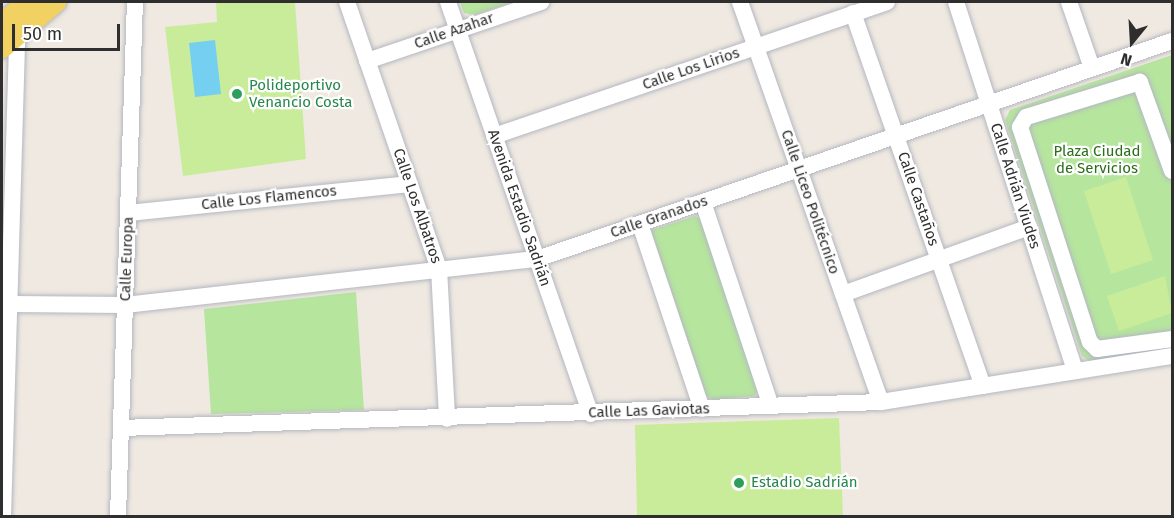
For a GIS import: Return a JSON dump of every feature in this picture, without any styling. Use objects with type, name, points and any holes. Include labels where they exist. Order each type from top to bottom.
[{"type":"main road","points":[[7,35],[28,2]]},
{"type":"main road","points":[[7,35],[56,2]]},
{"type":"street","name":"Calle Europa","points":[[118,516],[135,2]]},
{"type":"street","name":"Calle Los Albatros","points":[[347,2],[439,269],[447,418]]},
{"type":"street","name":"Avenida Estadio Sadrián","points":[[447,2],[591,414]]},
{"type":"street","name":"Calle Azahar","points":[[367,61],[541,2]]},
{"type":"street","name":"Calle Liceo Politécnico","points":[[740,2],[881,402]]},
{"type":"street","name":"Calle Los Lirios","points":[[494,136],[887,2]]},
{"type":"street","name":"Calle Adrián Viudes","points":[[956,2],[1075,370]]},
{"type":"street","points":[[1069,2],[1092,68]]},
{"type":"street","name":"Calle Castaños","points":[[853,13],[983,386]]},
{"type":"street","points":[[3,516],[12,304],[7,35]]},
{"type":"street","name":"Calle Granados","points":[[12,304],[125,306],[439,269],[537,260],[1173,41]]},
{"type":"street","points":[[1173,171],[1140,82],[1026,117],[1020,127],[1090,342],[1097,349],[1173,339]]},
{"type":"street","name":"Calle Los Flamencos","points":[[129,213],[410,184]]},
{"type":"street","points":[[703,202],[771,406]]},
{"type":"street","points":[[640,224],[702,409]]},
{"type":"street","points":[[843,294],[1029,227]]},
{"type":"street","name":"Calle Las Gaviotas","points":[[121,428],[591,414],[881,402],[1173,356]]},
{"type":"green space","name":"Polideportivo Venancio Costa","points":[[216,2],[295,2],[306,159],[183,176],[165,27],[217,22]]},
{"type":"green space","points":[[460,2],[513,2],[474,15],[464,13]]},
{"type":"green space","name":"Plaza Ciudad de Servicios","points":[[1172,55],[1172,352],[1091,362],[1082,356],[1005,120],[1010,110]]},
{"type":"green space","points":[[1126,177],[1153,260],[1111,274],[1084,191]]},
{"type":"green space","points":[[695,216],[701,219],[758,391],[754,396],[713,400],[704,394],[652,238],[652,230]]},
{"type":"green space","points":[[1165,276],[1172,313],[1119,331],[1107,296]]},
{"type":"green space","points":[[356,292],[364,410],[211,414],[204,309]]},
{"type":"green space","name":"Estadio Sadrián","points":[[839,418],[843,516],[637,516],[635,425]]},
{"type":"water","points":[[215,40],[221,94],[195,97],[189,43]]},
{"type":"place","name":"Polideportivo Venancio Costa","points":[[237,94]]},
{"type":"place","name":"Estadio Sadrián","points":[[739,483]]}]
